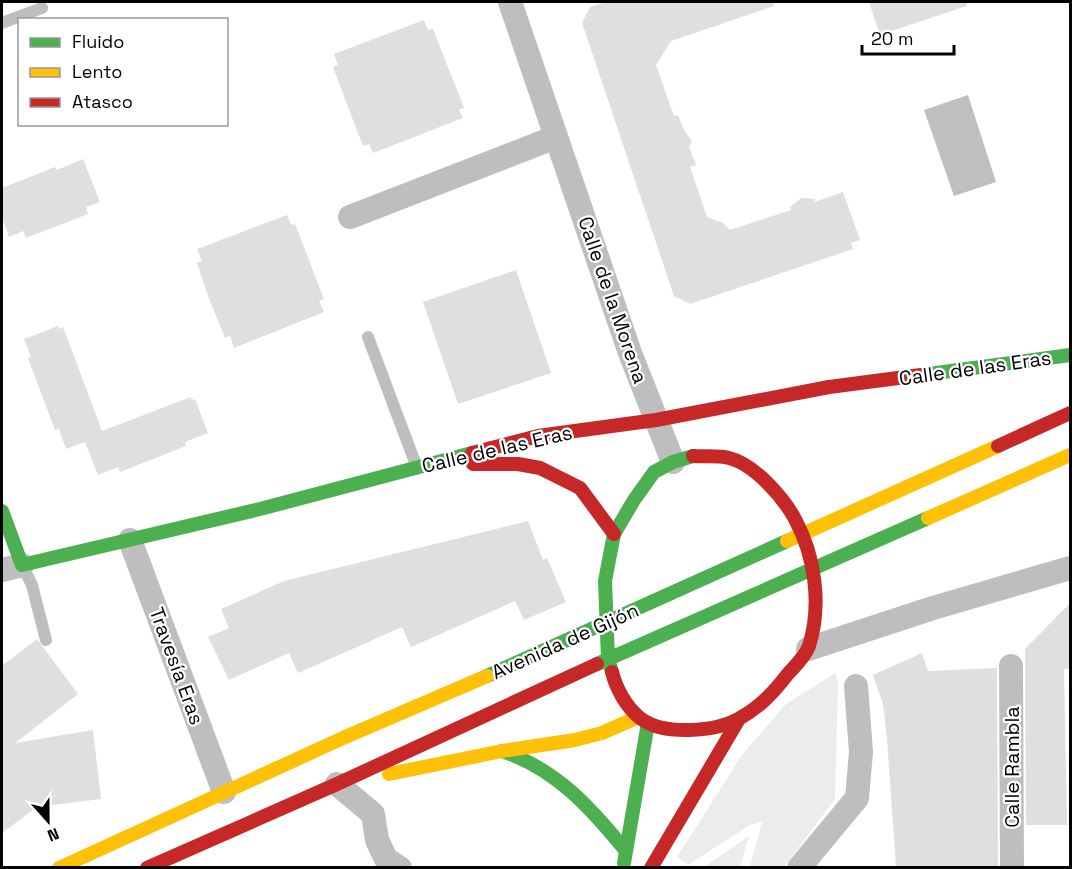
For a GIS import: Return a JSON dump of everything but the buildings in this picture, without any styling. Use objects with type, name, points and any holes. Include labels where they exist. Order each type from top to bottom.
[{"type":"main road","name":"Calle de las Eras","points":[[12,567],[260,509],[538,436],[656,420],[830,387],[1071,355]]},
{"type":"main road","points":[[712,427],[726,407]]},
{"type":"main road","name":"Avenida de Gijón","points":[[59,867],[1071,413]]},
{"type":"main road","points":[[688,455],[730,458],[758,474],[786,503],[803,534],[813,570],[816,601],[814,623],[808,649],[768,699],[739,719],[714,727],[695,730],[668,728],[643,720],[616,688],[608,659],[605,581],[614,534],[654,472],[688,455]]},
{"type":"main road","name":"Avenida de Gijón","points":[[160,865],[608,659],[1071,456]]},
{"type":"main road","points":[[420,466],[508,464],[540,468],[580,488],[614,534]]},
{"type":"main road","points":[[2,511],[12,567]]},
{"type":"main road","points":[[651,867],[739,719]]},
{"type":"main road","points":[[337,784],[502,751],[575,740],[643,720]]},
{"type":"main road","points":[[623,867],[643,720]]},
{"type":"main road","points":[[502,751],[528,760],[577,795],[626,851]]},
{"type":"street","name":"Calle de la Morena","points":[[510,2],[630,353],[656,420],[688,455]]},
{"type":"street","points":[[350,217],[556,137]]},
{"type":"street","name":"Travesía Eras","points":[[130,540],[224,792]]},
{"type":"street","points":[[808,649],[933,608],[1071,567]]},
{"type":"street","name":"Calle Rambla","points":[[1011,666],[1012,867]]},
{"type":"street","points":[[799,867],[857,798],[861,752],[856,686]]},
{"type":"street","points":[[337,784],[373,814],[377,840],[386,859],[400,867]]},
{"type":"lane","points":[[2,23],[42,8]]},
{"type":"lane","points":[[368,337],[420,466]]},
{"type":"lane","points":[[12,567],[32,585],[46,640]]},
{"type":"shaded area","points":[[968,95],[996,182],[954,196],[924,110]]},
{"type":"shaded area","points":[[835,673],[838,682],[835,799],[784,867],[750,867],[762,822],[750,825],[688,865],[677,857],[742,755],[786,704]]},
{"type":"shaded area","points":[[749,836],[740,867],[704,867]]},
{"type":"traffic: fast","points":[[921,375],[1070,355]]},
{"type":"traffic: fast","points":[[2,511],[22,565],[260,509],[472,453]]},
{"type":"traffic: fast","points":[[612,672],[608,659],[605,581],[614,534],[654,472],[673,462],[693,456]]},
{"type":"traffic: fast","points":[[597,664],[928,518]]},
{"type":"traffic: fast","points":[[487,676],[787,541]]},
{"type":"traffic: fast","points":[[624,863],[648,723]]},
{"type":"traffic: fast","points":[[502,751],[539,768],[556,779],[586,805],[626,851]]},
{"type":"traffic: slow","points":[[787,541],[998,446]]},
{"type":"traffic: slow","points":[[928,518],[1070,455]]},
{"type":"traffic: slow","points":[[59,868],[343,738],[487,676]]},
{"type":"traffic: slow","points":[[389,774],[502,751],[575,740],[602,733],[638,717]]},
{"type":"traffic: jam","points":[[472,453],[538,436],[656,420],[829,387],[921,375]]},
{"type":"traffic: jam","points":[[998,446],[1070,413]]},
{"type":"traffic: jam","points":[[612,672],[622,697],[640,718],[662,728],[704,729],[730,723],[754,709],[777,688],[809,646],[816,598],[812,565],[802,533],[790,510],[767,482],[739,461],[716,456],[693,456]]},
{"type":"traffic: jam","points":[[473,464],[518,464],[540,468],[580,488],[614,534]]},
{"type":"traffic: jam","points":[[147,868],[337,784],[597,664]]},
{"type":"traffic: jam","points":[[651,868],[739,719]]}]
